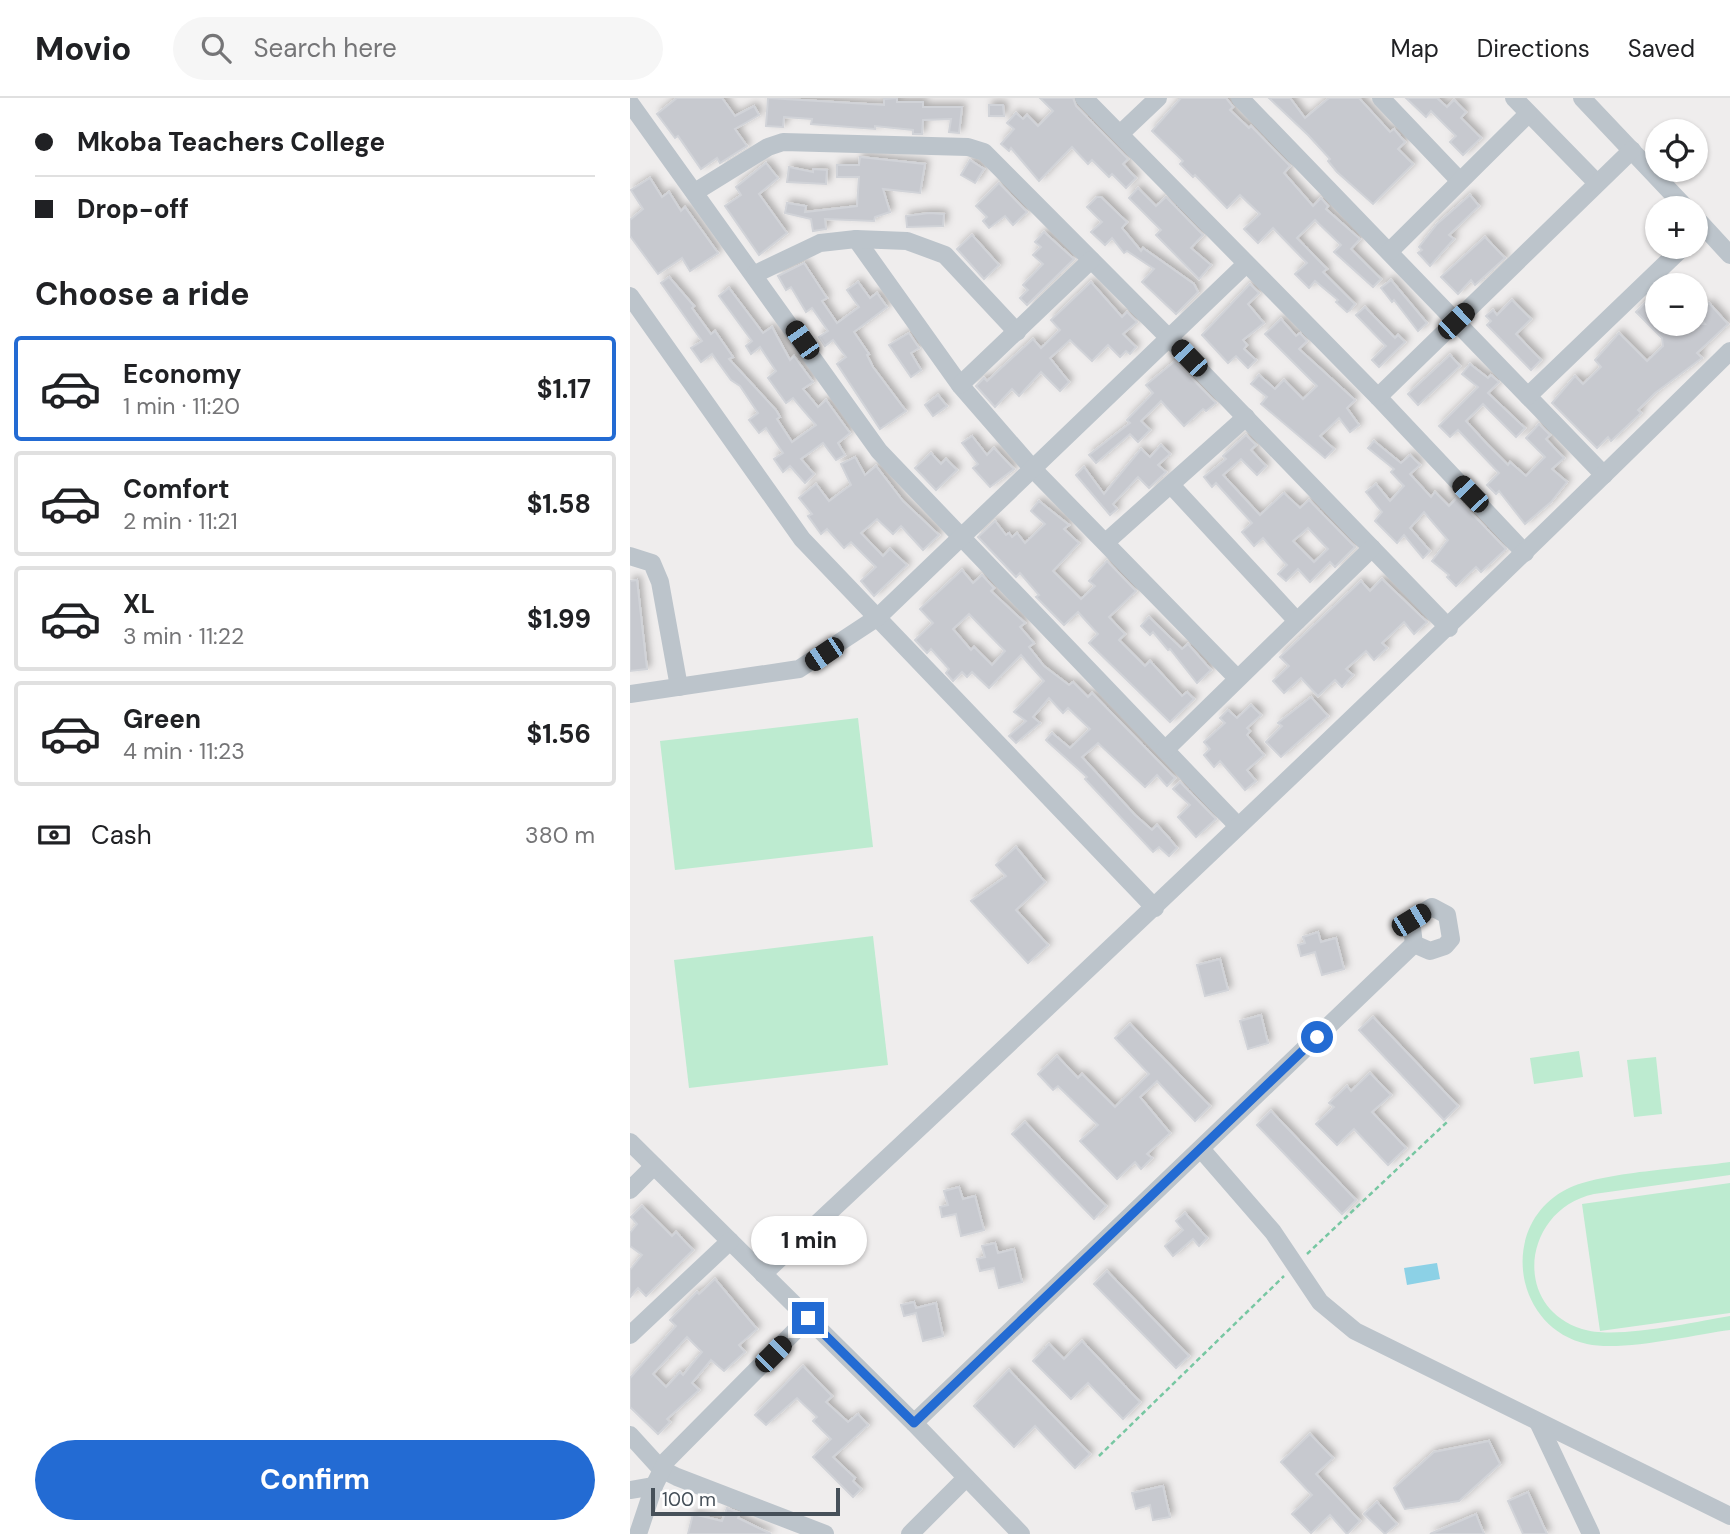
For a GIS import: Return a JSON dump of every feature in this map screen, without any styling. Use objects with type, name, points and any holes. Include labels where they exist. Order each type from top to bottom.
[{"type":"street","points":[[1084,98],[1378,397],[1525,552]]},
{"type":"street","points":[[1120,134],[1158,98]]},
{"type":"street","points":[[1240,98],[1604,475]]},
{"type":"street","points":[[1381,98],[1459,180]]},
{"type":"street","points":[[1514,98],[1597,183]]},
{"type":"street","points":[[1582,98],[1675,196]]},
{"type":"street","points":[[634,103],[879,451],[1238,826]]},
{"type":"street","points":[[1390,251],[1528,114]]},
{"type":"street","points":[[695,192],[768,147],[783,142],[973,147],[984,152],[1169,338],[1449,628]]},
{"type":"street","points":[[1378,397],[1632,150]]},
{"type":"street","points":[[1708,236],[1730,255]]},
{"type":"street","points":[[755,274],[811,245],[856,239],[907,241],[942,253],[1017,332]]},
{"type":"street","points":[[856,239],[960,385],[1032,468],[1237,678]]},
{"type":"street","points":[[1528,396],[1671,259]]},
{"type":"street","points":[[960,385],[1091,260]]},
{"type":"street","points":[[630,694],[799,669],[878,617],[1246,264]]},
{"type":"street","points":[[630,296],[796,531],[1155,908]]},
{"type":"street","points":[[762,1274],[1155,908],[1238,826],[1449,628],[1730,351]]},
{"type":"street","points":[[1106,541],[1246,417]]},
{"type":"street","points":[[1171,485],[1297,621]]},
{"type":"street","points":[[1165,750],[1373,548]]},
{"type":"street","points":[[630,556],[652,563],[660,582],[679,687]]},
{"type":"street","points":[[914,1423],[1415,944]]},
{"type":"street","points":[[630,1142],[914,1423],[1021,1534]]},
{"type":"street","points":[[1201,1149],[1273,1232],[1320,1302],[1355,1331],[1730,1516]]},
{"type":"street","points":[[630,1190],[654,1167]]},
{"type":"street","points":[[630,1335],[730,1241]]},
{"type":"street","points":[[638,1534],[661,1469],[808,1318]]},
{"type":"street","points":[[1538,1422],[1591,1534]]},
{"type":"street","points":[[630,1435],[661,1469],[683,1480],[825,1534]]},
{"type":"street","points":[[910,1534],[966,1478]]},
{"type":"street","points":[[630,1490],[653,1486]]},
{"type":"path","points":[[1098,1456],[1447,1122]]},
{"type":"green space","points":[[858,718],[873,847],[675,870],[660,741]]},
{"type":"green space","points":[[873,936],[888,1065],[689,1088],[674,960]]},
{"type":"green space","points":[[1579,1051],[1583,1077],[1534,1084],[1530,1058]]},
{"type":"green space","points":[[1656,1057],[1662,1114],[1634,1117],[1627,1060]]},
{"type":"green space","points":[[1730,1162],[1730,1175],[1594,1194],[1570,1203],[1552,1218],[1540,1237],[1535,1259],[1536,1280],[1544,1300],[1559,1317],[1582,1329],[1596,1332],[1634,1331],[1730,1316],[1730,1330],[1657,1342],[1602,1346],[1587,1344],[1562,1334],[1543,1318],[1530,1297],[1523,1274],[1523,1249],[1531,1226],[1545,1205],[1567,1189],[1601,1178]]},
{"type":"green space","points":[[1730,1183],[1730,1313],[1600,1331],[1582,1204]]},
{"type":"water","points":[[1437,1263],[1440,1279],[1407,1285],[1404,1268]]},
{"type":"building","points":[[677,98],[722,98],[735,116],[754,106],[759,115],[735,129],[747,146],[720,163],[717,158],[701,169],[678,136],[675,138],[657,114]]},
{"type":"building","points":[[768,98],[884,105],[884,99],[897,98],[897,102],[923,102],[923,107],[962,107],[959,133],[949,132],[951,119],[923,120],[922,134],[913,134],[913,130],[811,124],[812,119],[784,117],[783,127],[766,126]]},
{"type":"building","points":[[1040,98],[1073,98],[1076,106],[1128,159],[1123,164],[1136,178],[1126,188],[1112,174],[1109,177],[1092,160],[1088,164],[1072,147],[1039,181],[1011,148],[1009,151],[1001,144],[1014,129],[1007,123],[1016,113],[1023,119],[1027,115],[1038,126],[1053,111]]},
{"type":"building","points":[[1181,98],[1226,98],[1233,107],[1230,110],[1249,128],[1251,126],[1290,166],[1284,173],[1313,206],[1321,198],[1328,206],[1326,209],[1360,239],[1351,249],[1381,279],[1373,287],[1334,252],[1341,245],[1315,220],[1297,238],[1327,269],[1323,272],[1355,304],[1350,310],[1347,312],[1336,302],[1338,300],[1315,281],[1309,288],[1295,274],[1307,263],[1273,228],[1258,243],[1244,229],[1260,214],[1240,195],[1227,208],[1195,175],[1193,177],[1180,164],[1183,161],[1152,131]]},
{"type":"building","points":[[1269,98],[1290,98],[1305,118],[1329,98],[1359,98],[1390,132],[1394,129],[1405,142],[1398,149],[1413,164],[1373,204],[1337,172],[1328,161],[1330,159],[1308,135]]},
{"type":"building","points":[[1406,98],[1437,98],[1447,107],[1454,100],[1466,112],[1461,118],[1481,138],[1463,155],[1450,142],[1456,136],[1431,111],[1426,117]]},
{"type":"building","points":[[989,105],[1003,105],[1004,116],[989,116]]},
{"type":"building","points":[[860,157],[925,164],[920,193],[883,189],[890,212],[875,217],[874,221],[825,219],[826,229],[813,231],[811,219],[785,213],[787,203],[806,206],[805,212],[857,206],[859,177],[837,177],[837,165],[859,165]]},
{"type":"building","points":[[970,160],[984,169],[975,183],[961,175]]},
{"type":"building","points":[[766,163],[778,178],[759,194],[787,233],[759,255],[725,206],[741,195],[736,187]]},
{"type":"building","points":[[789,167],[813,172],[813,169],[827,170],[826,184],[787,182]]},
{"type":"building","points":[[650,178],[662,197],[669,192],[681,211],[685,207],[718,253],[690,271],[682,258],[658,274],[630,236],[630,220],[643,209],[631,190]]},
{"type":"building","points":[[999,183],[1027,212],[1013,225],[1005,216],[989,228],[983,221],[987,217],[976,206]]},
{"type":"building","points":[[1138,188],[1156,206],[1166,197],[1203,235],[1191,248],[1211,265],[1199,279],[1156,235],[1161,230],[1129,198]]},
{"type":"building","points":[[1470,195],[1479,206],[1449,235],[1454,239],[1430,266],[1418,253],[1422,250],[1419,247],[1437,224]]},
{"type":"building","points":[[1097,197],[1101,197],[1127,222],[1122,228],[1141,251],[1143,248],[1194,284],[1198,292],[1176,314],[1142,282],[1154,269],[1127,251],[1124,253],[1112,238],[1105,245],[1091,232],[1102,222],[1087,207]]},
{"type":"building","points":[[944,214],[943,226],[907,227],[906,216]]},
{"type":"building","points":[[1044,232],[1074,259],[1027,305],[1020,298],[1028,290],[1023,285],[1043,264],[1033,255],[1041,247],[1035,242]]},
{"type":"building","points":[[972,235],[999,265],[984,279],[957,249]]},
{"type":"building","points":[[1485,237],[1505,258],[1475,285],[1471,280],[1458,294],[1441,277]]},
{"type":"building","points":[[804,263],[827,298],[822,301],[837,323],[859,307],[847,290],[858,282],[870,298],[877,293],[887,307],[854,332],[869,354],[867,355],[873,367],[906,411],[880,429],[837,364],[846,357],[833,340],[825,346],[819,337],[828,331],[812,308],[806,312],[791,287],[786,290],[778,276]]},
{"type":"building","points":[[669,277],[694,306],[692,308],[711,334],[715,331],[733,357],[729,359],[776,410],[780,417],[777,419],[792,442],[816,425],[793,398],[786,403],[768,378],[776,371],[760,347],[751,354],[746,346],[752,341],[719,296],[729,288],[763,333],[772,327],[790,360],[794,356],[813,382],[803,389],[818,407],[826,400],[850,433],[838,443],[845,455],[836,460],[823,443],[801,459],[814,474],[805,483],[790,466],[783,472],[774,459],[783,453],[766,428],[759,433],[749,420],[758,413],[740,386],[731,380],[712,354],[701,362],[691,348],[702,341],[661,283]]},
{"type":"building","points":[[1391,280],[1427,323],[1418,331],[1381,288]]},
{"type":"building","points":[[1091,282],[1122,317],[1127,312],[1137,322],[1123,334],[1136,347],[1130,354],[1126,351],[1120,357],[1108,345],[1092,361],[1070,340],[1050,358],[1069,382],[1060,391],[1041,372],[1019,396],[1012,389],[995,407],[976,386],[984,378],[987,381],[1033,339],[1041,348],[1060,330],[1051,320]]},
{"type":"building","points":[[1250,284],[1259,293],[1248,304],[1264,323],[1243,340],[1247,345],[1244,349],[1256,360],[1248,368],[1236,356],[1228,363],[1202,335]]},
{"type":"building","points":[[1512,300],[1531,319],[1516,334],[1541,360],[1531,370],[1487,325],[1491,321],[1486,316],[1493,310],[1497,315]]},
{"type":"building","points":[[1645,303],[1645,321],[1636,312]]},
{"type":"building","points":[[1709,303],[1728,324],[1697,353],[1702,358],[1655,393],[1638,410],[1641,413],[1611,441],[1608,437],[1597,448],[1552,403],[1575,376],[1583,384],[1601,367],[1595,360],[1619,333],[1647,361],[1663,346],[1660,336],[1708,336]]},
{"type":"building","points":[[1365,307],[1395,338],[1398,335],[1405,342],[1379,367],[1372,360],[1386,346],[1356,315]]},
{"type":"building","points":[[1281,319],[1296,336],[1300,333],[1307,341],[1299,349],[1355,400],[1347,408],[1359,425],[1350,432],[1339,418],[1320,436],[1334,449],[1325,458],[1261,404],[1267,397],[1251,384],[1259,375],[1275,389],[1284,380],[1303,399],[1317,386],[1265,334]]},
{"type":"building","points":[[909,333],[919,348],[911,353],[921,370],[911,377],[889,345]]},
{"type":"building","points":[[1450,355],[1460,366],[1418,405],[1408,394]]},
{"type":"building","points":[[1175,361],[1216,403],[1206,411],[1203,409],[1184,426],[1161,401],[1141,421],[1150,430],[1138,442],[1130,434],[1096,463],[1089,455],[1130,423],[1127,420],[1153,393],[1146,385]]},
{"type":"building","points":[[1470,364],[1488,378],[1491,375],[1499,382],[1488,393],[1525,428],[1516,437],[1483,404],[1466,421],[1508,465],[1510,462],[1526,476],[1545,457],[1526,438],[1539,424],[1550,435],[1546,439],[1564,458],[1552,469],[1567,482],[1551,502],[1525,524],[1499,491],[1496,494],[1487,485],[1499,473],[1458,430],[1450,437],[1439,426],[1478,387],[1462,374]]},
{"type":"building","points":[[938,395],[947,406],[933,416],[925,405]]},
{"type":"building","points":[[1246,435],[1256,445],[1251,450],[1266,466],[1257,475],[1241,459],[1223,475],[1260,515],[1284,493],[1300,508],[1309,500],[1355,547],[1335,567],[1330,562],[1310,582],[1298,569],[1286,581],[1278,574],[1287,565],[1263,538],[1254,546],[1242,532],[1252,523],[1216,483],[1212,487],[1204,477],[1226,459],[1223,456]],"holes":[[[1308,528],[1328,549],[1314,562],[1293,541]]]},
{"type":"building","points":[[972,436],[987,455],[994,448],[1014,469],[990,487],[973,468],[978,464],[962,443]]},
{"type":"building","points":[[1374,441],[1401,463],[1410,455],[1420,465],[1410,474],[1431,497],[1435,492],[1449,506],[1457,498],[1506,549],[1481,572],[1476,567],[1456,586],[1447,577],[1449,575],[1432,561],[1448,540],[1424,512],[1410,528],[1430,551],[1423,558],[1404,535],[1397,543],[1375,521],[1382,512],[1366,492],[1376,484],[1390,501],[1404,486],[1391,472],[1394,469],[1368,448]]},
{"type":"building","points":[[1161,445],[1170,454],[1158,465],[1166,472],[1149,488],[1138,477],[1113,504],[1117,509],[1110,515],[1076,475],[1084,467],[1104,494],[1141,449],[1150,457]]},
{"type":"building","points":[[931,453],[941,464],[946,459],[957,470],[936,490],[915,468]]},
{"type":"building","points":[[855,457],[865,475],[876,466],[903,501],[939,535],[923,550],[901,526],[893,534],[877,519],[861,533],[883,556],[890,549],[907,565],[874,596],[861,581],[876,567],[851,542],[844,548],[827,529],[821,534],[808,516],[812,514],[799,498],[816,484],[829,501],[851,485],[841,464]]},
{"type":"building","points":[[1039,501],[1069,525],[1064,529],[1079,543],[1053,571],[1081,599],[1095,586],[1089,581],[1107,561],[1136,591],[1109,617],[1125,634],[1119,640],[1145,666],[1150,661],[1182,696],[1187,692],[1194,699],[1170,722],[1089,643],[1098,634],[1078,612],[1064,625],[1036,597],[1039,595],[1020,573],[1016,577],[978,537],[995,521],[1006,535],[1009,533],[1012,537],[1017,533],[1025,543],[1045,524],[1031,511]]},
{"type":"building","points":[[962,570],[973,583],[982,575],[994,588],[991,591],[1025,623],[1020,627],[1034,643],[1029,647],[1044,666],[1069,685],[1073,682],[1088,697],[1092,693],[1175,778],[1167,786],[1157,775],[1145,787],[1098,743],[1082,757],[1135,815],[1152,830],[1157,825],[1177,848],[1169,856],[1159,847],[1153,852],[1085,779],[1087,777],[1046,740],[1052,733],[1070,748],[1090,729],[1068,708],[1063,713],[1049,698],[1033,717],[1040,723],[1016,743],[1009,736],[1026,721],[1014,712],[1044,681],[1021,655],[989,688],[972,672],[967,677],[962,672],[953,681],[946,673],[949,669],[931,649],[927,653],[915,640],[933,623],[920,609]],"holes":[[[969,614],[1005,651],[992,665],[974,647],[971,650],[953,629]]]},
{"type":"building","points":[[1382,579],[1427,622],[1414,634],[1404,622],[1382,643],[1387,648],[1374,660],[1366,651],[1346,669],[1353,675],[1342,687],[1335,680],[1318,696],[1301,678],[1284,693],[1273,681],[1289,666],[1280,657],[1361,581],[1370,591]]},
{"type":"building","points":[[637,580],[647,669],[630,671],[630,581]]},
{"type":"building","points":[[1149,617],[1182,649],[1188,644],[1211,670],[1197,683],[1170,649],[1168,650],[1153,632],[1150,635],[1141,626]]},
{"type":"building","points":[[1311,697],[1328,716],[1281,757],[1266,742],[1282,726],[1278,723]]},
{"type":"building","points":[[1251,705],[1261,715],[1247,728],[1250,731],[1247,735],[1264,755],[1247,770],[1256,781],[1245,790],[1220,761],[1214,767],[1204,755],[1210,749],[1204,742],[1225,723],[1220,718],[1228,710],[1237,718]]},
{"type":"building","points":[[1180,782],[1216,819],[1196,837],[1178,817],[1190,805],[1173,789]]},
{"type":"building","points":[[1016,847],[1045,882],[1016,910],[1048,945],[1028,963],[971,901],[1006,876],[996,865]]},
{"type":"building","points":[[1318,932],[1321,942],[1336,938],[1344,969],[1322,975],[1315,952],[1301,956],[1298,945],[1305,943],[1303,937]]},
{"type":"building","points":[[1220,959],[1228,990],[1205,996],[1197,965]]},
{"type":"building","points":[[1261,1015],[1268,1043],[1248,1049],[1240,1021]]},
{"type":"building","points":[[1373,1017],[1458,1106],[1444,1120],[1359,1030]]},
{"type":"building","points":[[1130,1024],[1210,1106],[1195,1121],[1157,1081],[1140,1097],[1170,1133],[1147,1154],[1152,1158],[1141,1169],[1135,1162],[1117,1179],[1080,1141],[1098,1125],[1058,1086],[1053,1090],[1038,1074],[1057,1056],[1078,1078],[1082,1074],[1115,1107],[1149,1074],[1115,1038]]},
{"type":"building","points":[[1370,1073],[1391,1095],[1372,1112],[1406,1148],[1388,1165],[1354,1129],[1337,1145],[1316,1124],[1334,1107],[1329,1103],[1347,1086],[1351,1091]]},
{"type":"building","points":[[1271,1111],[1356,1200],[1342,1214],[1257,1125]]},
{"type":"building","points":[[1025,1122],[1106,1206],[1094,1219],[1012,1134]]},
{"type":"building","points":[[959,1187],[963,1199],[975,1196],[984,1230],[961,1236],[956,1214],[942,1217],[940,1207],[948,1205],[944,1191]]},
{"type":"building","points":[[642,1206],[672,1236],[676,1232],[693,1250],[646,1296],[638,1288],[630,1297],[630,1270],[642,1255],[630,1246],[630,1233],[637,1224],[631,1217]]},
{"type":"building","points":[[1185,1213],[1207,1238],[1199,1246],[1193,1239],[1173,1256],[1165,1246],[1183,1230],[1176,1221]]},
{"type":"building","points":[[995,1243],[998,1253],[1014,1249],[1022,1282],[999,1288],[994,1268],[980,1271],[977,1259],[985,1257],[982,1246]]},
{"type":"building","points":[[1107,1271],[1189,1356],[1176,1368],[1094,1284]]},
{"type":"building","points":[[715,1279],[757,1329],[739,1345],[745,1352],[724,1371],[711,1360],[692,1383],[699,1390],[667,1419],[670,1422],[658,1434],[630,1407],[630,1378],[676,1326],[670,1320],[697,1292],[699,1294]],"holes":[[[687,1337],[702,1352],[683,1375],[680,1372],[666,1387],[653,1374]]]},
{"type":"building","points":[[914,1302],[916,1308],[936,1303],[943,1336],[923,1341],[916,1313],[904,1316],[901,1305]]},
{"type":"building","points":[[1082,1341],[1140,1402],[1123,1419],[1088,1383],[1071,1399],[1033,1361],[1049,1344],[1064,1359]]},
{"type":"building","points":[[803,1366],[832,1396],[826,1402],[848,1422],[858,1414],[868,1425],[833,1457],[855,1478],[853,1481],[861,1489],[853,1497],[813,1457],[831,1439],[813,1421],[817,1417],[797,1398],[766,1425],[755,1415]]},
{"type":"building","points":[[1009,1370],[1090,1454],[1075,1468],[1035,1426],[1014,1447],[974,1406]]},
{"type":"building","points":[[1310,1434],[1333,1458],[1316,1474],[1360,1521],[1347,1534],[1330,1515],[1311,1533],[1292,1514],[1312,1495],[1281,1462]]},
{"type":"building","points":[[1489,1441],[1500,1464],[1459,1501],[1405,1509],[1394,1488],[1434,1452]]},
{"type":"building","points":[[1163,1486],[1170,1517],[1153,1520],[1150,1505],[1136,1509],[1132,1493]]},
{"type":"building","points":[[1528,1492],[1547,1534],[1523,1534],[1508,1501]]},
{"type":"building","points":[[1377,1502],[1397,1524],[1385,1534],[1364,1514]]},
{"type":"building","points":[[727,1508],[740,1513],[738,1518],[771,1534],[688,1534],[693,1514],[722,1521]]},
{"type":"building","points":[[1476,1514],[1484,1534],[1430,1534]]},
{"type":"route","points":[[808,1318],[914,1423],[1317,1037]]}]
